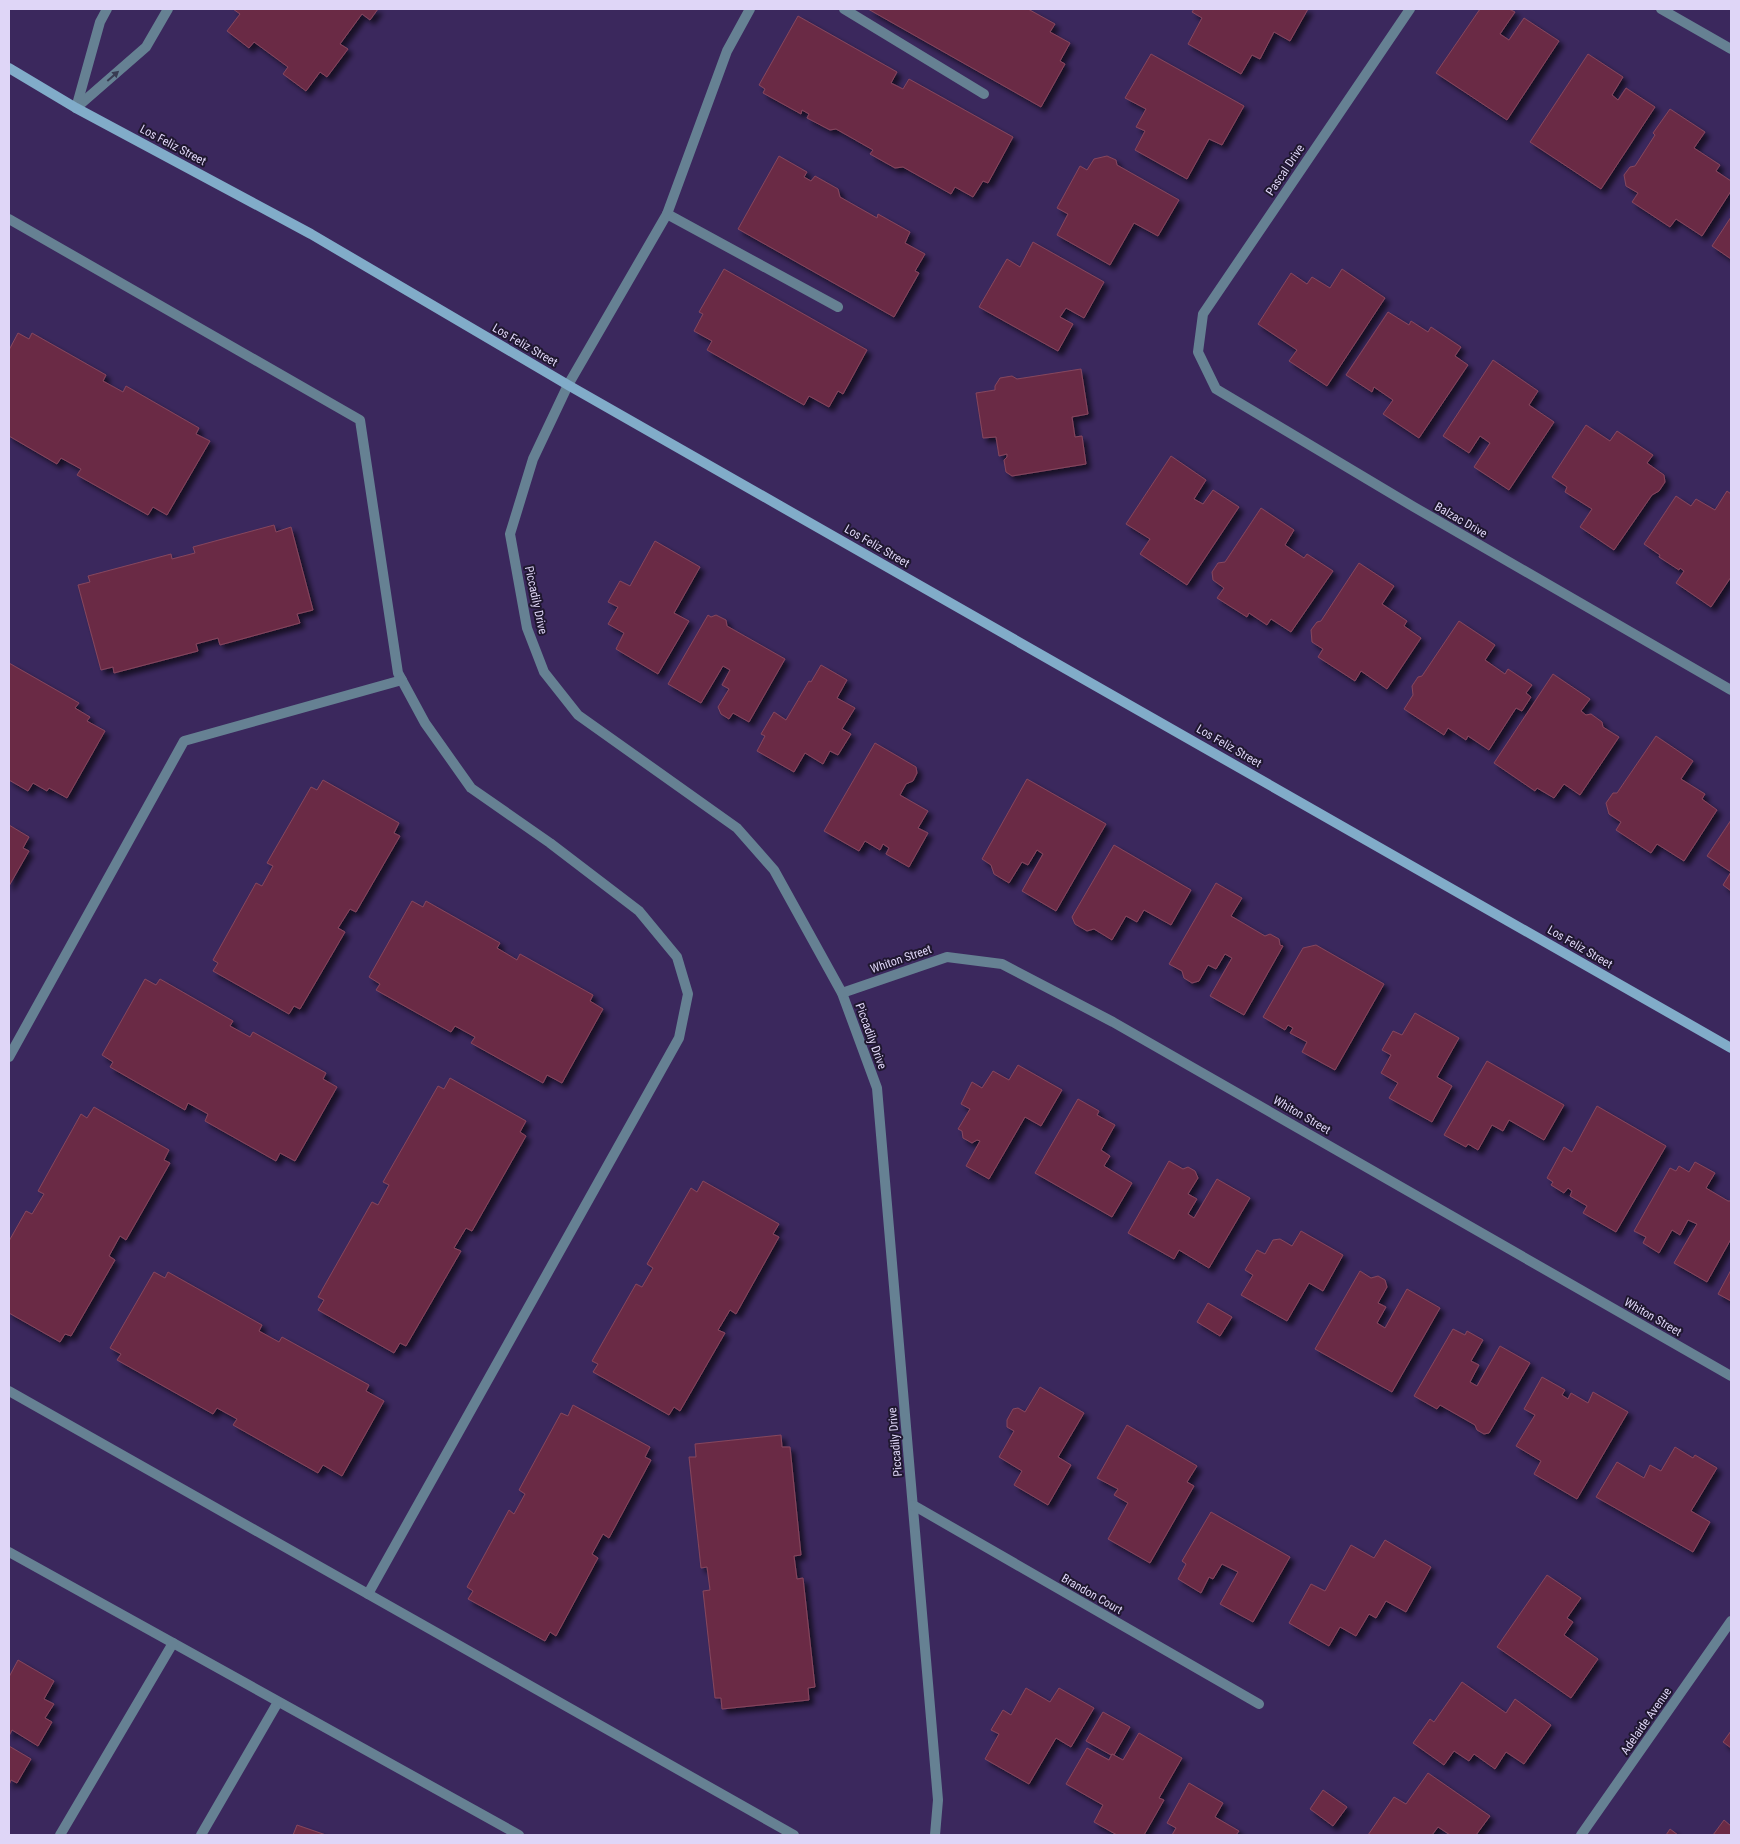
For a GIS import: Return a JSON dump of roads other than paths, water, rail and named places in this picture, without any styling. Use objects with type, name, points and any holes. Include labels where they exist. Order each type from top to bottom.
[{"type":"street","points":[[76,108],[100,22],[107,9]]},
{"type":"street","points":[[76,108],[146,47],[168,9]]},
{"type":"street","name":"Piccadily Drive","points":[[750,9],[727,51],[667,214],[568,385],[533,459],[510,534],[527,628],[544,672],[578,715],[737,828],[774,870],[842,993],[877,1088],[938,1800],[935,1835]]},
{"type":"street","points":[[844,9],[984,94]]},
{"type":"street","name":"Pascal Drive","points":[[1198,352],[1203,314],[1410,9]]},
{"type":"street","points":[[1661,9],[1731,49]]},
{"type":"street","name":"Los Feliz Street","points":[[9,68],[76,108],[311,234],[568,385],[1731,1048]]},
{"type":"street","points":[[667,214],[838,307]]},
{"type":"street","points":[[9,219],[360,420],[398,673],[424,723],[471,788],[550,843],[640,911],[677,958],[688,994],[679,1038],[368,1594]]},
{"type":"street","name":"Balzac Drive","points":[[1198,352],[1216,389],[1414,507],[1731,690]]},
{"type":"street","points":[[9,1057],[184,741],[402,680]]},
{"type":"street","name":"Whiton Street","points":[[842,993],[946,957],[1002,964],[1113,1022],[1731,1376]]},
{"type":"street","points":[[9,1391],[794,1835]]},
{"type":"street","name":"Brandon Court","points":[[913,1505],[1259,1704]]},
{"type":"street","points":[[9,1552],[519,1835]]},
{"type":"street","name":"Adelaide Avenue","points":[[1581,1835],[1731,1621]]},
{"type":"street","points":[[60,1835],[173,1643]]},
{"type":"street","points":[[201,1835],[278,1702]]}]
